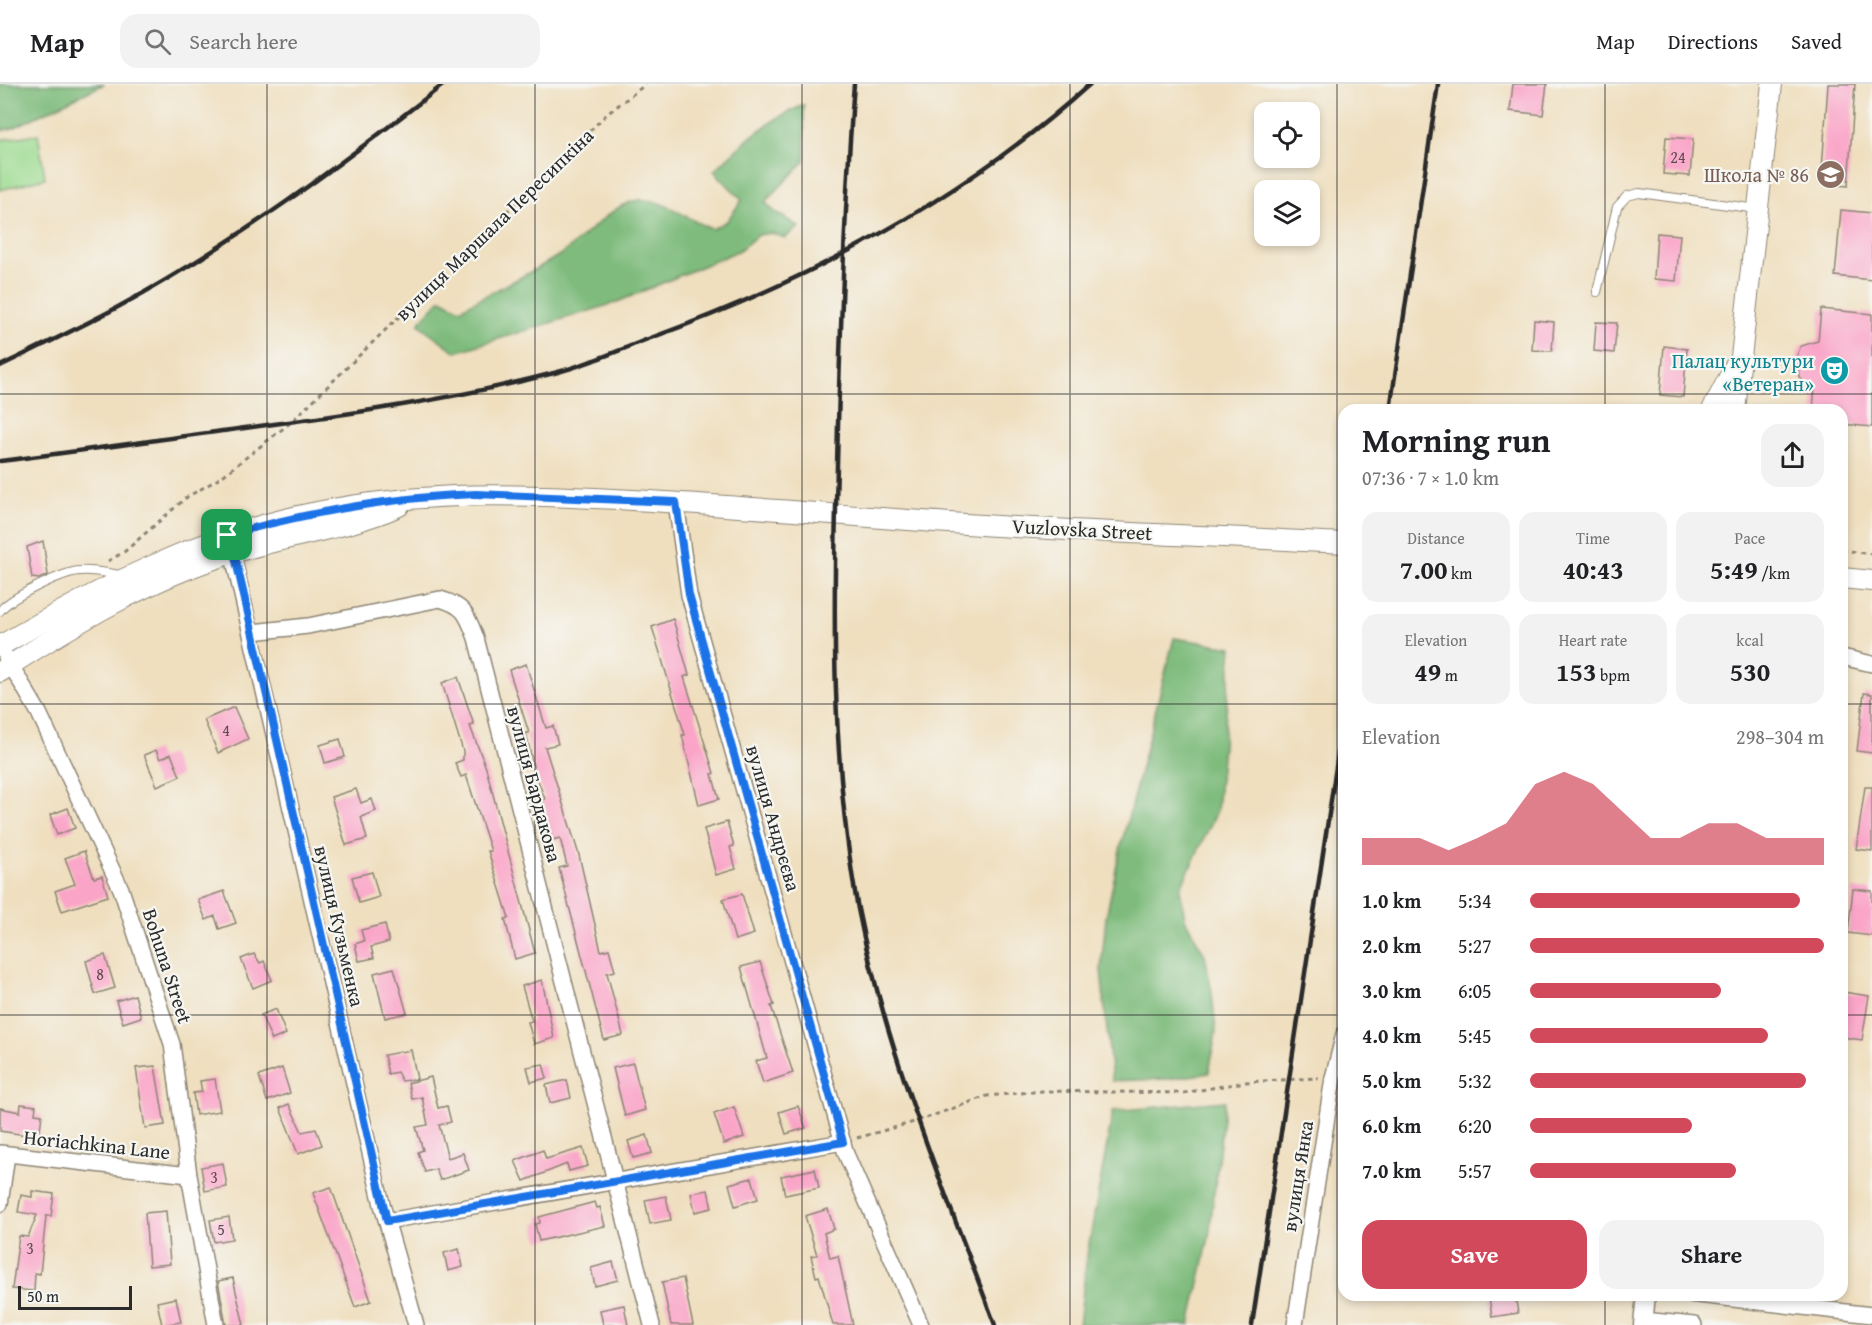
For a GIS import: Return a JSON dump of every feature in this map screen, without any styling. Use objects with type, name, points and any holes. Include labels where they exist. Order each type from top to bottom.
[{"type":"main road","points":[[1735,404],[1772,84]]},
{"type":"main road","points":[[1715,404],[1739,358]]},
{"type":"main road","points":[[6,668],[73,626],[176,575],[231,544],[316,512],[423,496],[520,495],[676,502]]},
{"type":"main road","name":"Vuzlovska Street","points":[[676,502],[820,511],[896,519],[1338,543]]},
{"type":"main road","points":[[0,646],[47,618],[177,554],[231,544]]},
{"type":"main road","points":[[1848,579],[1872,581]]},
{"type":"street","name":"вулиця Андрєєва","points":[[676,502],[689,595],[843,1142],[921,1325]]},
{"type":"street","name":"вулиця Кузьменка","points":[[231,544],[387,1221],[416,1325]]},
{"type":"street","name":"вулиця Бардакова","points":[[252,632],[308,626],[440,599],[456,603],[467,615],[476,638],[652,1325]]},
{"type":"street","name":"Bohuna Street","points":[[0,646],[6,668],[39,713],[121,889],[172,1044],[189,1175],[216,1325]]},
{"type":"street","points":[[1848,658],[1872,664]]},
{"type":"street","name":"вулиця Янка","points":[[1295,1325],[1338,1058]]},
{"type":"street","points":[[387,1221],[843,1142]]},
{"type":"street","points":[[0,1204],[3,1154]]},
{"type":"street","name":"Horiachkina Lane","points":[[3,1154],[189,1175]]},
{"type":"street","points":[[1645,1301],[1643,1322],[1694,1325]]},
{"type":"street","points":[[1750,1301],[1872,1315]]},
{"type":"lane","points":[[1597,292],[1617,207],[1626,196],[1639,193],[1758,209]]},
{"type":"lane","points":[[0,611],[15,599],[70,573],[89,571],[131,576]]},
{"type":"path","name":"вулиця Маршала Пересипкіна","points":[[89,571],[124,552],[188,497],[239,464],[290,423],[607,114],[646,84]]},
{"type":"path","points":[[1848,551],[1872,554]]},
{"type":"path","points":[[843,1142],[918,1121],[987,1096],[1043,1091],[1184,1093],[1245,1082],[1333,1078]]},
{"type":"green space","points":[[0,84],[104,84],[13,128],[0,131]]},
{"type":"green space","points":[[804,105],[805,161],[765,202],[774,211],[799,227],[785,238],[771,233],[758,235],[738,251],[615,303],[456,352],[418,324],[441,299],[460,309],[536,269],[570,248],[612,212],[634,201],[654,201],[712,229],[727,221],[742,200],[714,171],[766,125]]},
{"type":"green space","points":[[38,134],[45,178],[0,190],[0,140]]},
{"type":"green space","points":[[1174,638],[1232,647],[1217,811],[1180,889],[1185,919],[1205,955],[1216,1032],[1209,1073],[1168,1079],[1112,1081],[1101,970],[1106,917],[1120,850]]},
{"type":"green space","points":[[1225,1101],[1209,1237],[1190,1325],[1079,1325],[1087,1255],[1113,1111]]},
{"type":"building","points":[[1513,84],[1547,84],[1543,115],[1510,111]]},
{"type":"building","points":[[1828,84],[1855,84],[1848,186],[1821,184]]},
{"type":"building","points":[[1666,137],[1693,139],[1690,176],[1663,174]]},
{"type":"building","points":[[1841,210],[1872,213],[1872,280],[1835,276]]},
{"type":"building","points":[[1657,233],[1680,235],[1676,281],[1654,279]]},
{"type":"building","name":"Палац культури «Ветеран»","points":[[1821,309],[1872,314],[1872,427],[1848,425],[1848,404],[1814,404],[1815,386],[1807,384],[1799,377],[1797,355],[1801,346],[1818,341]]},
{"type":"building","points":[[1534,320],[1554,322],[1552,351],[1532,350]]},
{"type":"building","points":[[1596,322],[1617,323],[1614,353],[1594,351]]},
{"type":"building","points":[[1664,346],[1687,349],[1683,397],[1660,395]]},
{"type":"building","points":[[43,541],[48,575],[39,579],[32,578],[27,547]]},
{"type":"building","points":[[673,619],[689,675],[684,677],[714,773],[712,774],[719,799],[699,805],[682,735],[685,735],[652,627]]},
{"type":"building","points":[[526,664],[546,728],[553,726],[558,744],[545,747],[579,855],[601,951],[609,949],[615,971],[607,973],[623,1035],[604,1040],[559,868],[567,866],[560,838],[552,840],[542,800],[545,799],[534,770],[526,733],[529,733],[509,670]]},
{"type":"building","points":[[458,677],[474,725],[470,726],[486,768],[535,953],[515,959],[505,919],[509,918],[488,851],[491,851],[466,775],[461,777],[455,763],[463,760],[463,751],[442,683]]},
{"type":"building","points":[[1864,693],[1872,694],[1872,753],[1857,751]]},
{"type":"building","points":[[234,707],[248,739],[218,753],[204,720]]},
{"type":"building","points":[[340,739],[345,757],[325,763],[320,745]]},
{"type":"building","points":[[156,750],[160,759],[171,754],[180,776],[157,786],[144,755]]},
{"type":"building","points":[[1865,787],[1872,787],[1872,851],[1856,849]]},
{"type":"building","points":[[356,789],[361,803],[372,799],[376,811],[361,817],[367,839],[346,845],[331,797]]},
{"type":"building","points":[[68,808],[75,828],[57,835],[50,815]]},
{"type":"building","points":[[727,822],[734,846],[730,847],[736,869],[716,875],[704,829]]},
{"type":"building","points":[[84,851],[94,878],[102,876],[108,896],[62,911],[55,891],[75,884],[65,858]]},
{"type":"building","points":[[372,872],[379,897],[359,903],[352,877]]},
{"type":"building","points":[[1853,889],[1872,891],[1872,936],[1848,933]]},
{"type":"building","points":[[224,891],[236,923],[219,929],[215,916],[206,920],[198,900]]},
{"type":"building","points":[[742,894],[754,934],[735,940],[723,899]]},
{"type":"building","points":[[385,924],[389,942],[371,947],[374,958],[359,961],[355,944],[364,941],[361,930]]},
{"type":"building","points":[[254,954],[260,963],[264,961],[272,980],[253,988],[241,959]]},
{"type":"building","points":[[105,955],[115,988],[95,994],[86,961]]},
{"type":"building","points":[[760,962],[774,1005],[771,1006],[793,1073],[763,1083],[756,1061],[767,1058],[741,967]]},
{"type":"building","points":[[394,968],[407,1013],[385,1018],[374,973]]},
{"type":"building","points":[[542,980],[554,1038],[534,1044],[528,1022],[532,1021],[522,986]]},
{"type":"building","points":[[1848,993],[1869,996],[1862,1040],[1848,1038]]},
{"type":"building","points":[[135,995],[141,1017],[123,1023],[116,1001]]},
{"type":"building","points":[[276,1009],[286,1034],[272,1040],[261,1015]]},
{"type":"building","points":[[411,1050],[417,1079],[402,1081],[397,1072],[388,1074],[384,1055]]},
{"type":"building","points":[[633,1063],[645,1110],[625,1116],[613,1068]]},
{"type":"building","points":[[543,1064],[547,1078],[531,1082],[527,1067]]},
{"type":"building","points":[[155,1066],[165,1125],[145,1128],[136,1068]]},
{"type":"building","points":[[282,1068],[290,1093],[267,1101],[259,1076]]},
{"type":"building","points":[[431,1077],[438,1108],[447,1106],[451,1122],[439,1125],[448,1158],[463,1153],[469,1170],[440,1180],[436,1169],[425,1172],[418,1152],[423,1150],[416,1127],[428,1125],[422,1097],[412,1099],[408,1083]]},
{"type":"building","points":[[215,1079],[220,1111],[196,1115],[193,1093],[202,1092],[200,1081]]},
{"type":"building","points":[[567,1080],[571,1098],[550,1103],[546,1085]]},
{"type":"building","points":[[21,1104],[36,1106],[35,1114],[42,1115],[39,1137],[0,1131],[0,1108],[20,1112]]},
{"type":"building","points":[[289,1104],[302,1132],[316,1129],[322,1145],[298,1154],[280,1108]]},
{"type":"building","points":[[798,1106],[806,1128],[786,1134],[779,1112]]},
{"type":"building","points":[[734,1107],[744,1137],[724,1144],[714,1114]]},
{"type":"building","points":[[647,1135],[652,1153],[633,1158],[628,1141]]},
{"type":"building","points":[[583,1148],[588,1166],[569,1171],[567,1164],[524,1181],[515,1161],[543,1150],[546,1159]]},
{"type":"building","points":[[223,1163],[227,1187],[205,1191],[201,1167]]},
{"type":"building","points":[[815,1169],[819,1188],[785,1195],[781,1176]]},
{"type":"building","points":[[752,1178],[758,1199],[735,1206],[729,1184]]},
{"type":"building","points":[[331,1187],[371,1301],[355,1307],[313,1193]]},
{"type":"building","points":[[708,1190],[712,1208],[695,1212],[691,1193]]},
{"type":"building","points":[[32,1191],[54,1194],[51,1216],[46,1216],[40,1274],[35,1273],[34,1291],[12,1289],[19,1236],[28,1237],[37,1215],[18,1212],[21,1195],[32,1197]]},
{"type":"building","points":[[666,1196],[671,1220],[650,1224],[645,1200]]},
{"type":"building","points":[[595,1202],[597,1208],[600,1207],[605,1226],[539,1241],[535,1224],[540,1223],[539,1217]]},
{"type":"building","points":[[828,1209],[834,1229],[824,1233],[830,1258],[838,1256],[853,1325],[833,1325],[811,1256],[817,1255],[805,1216]]},
{"type":"building","points":[[166,1211],[170,1264],[149,1266],[145,1213]]},
{"type":"building","points":[[229,1217],[232,1239],[214,1242],[210,1220]]},
{"type":"building","points":[[459,1249],[463,1267],[448,1271],[444,1253]]},
{"type":"building","points":[[613,1262],[618,1280],[595,1286],[591,1268]]},
{"type":"building","points":[[233,1278],[244,1325],[226,1325],[218,1281]]},
{"type":"building","points":[[683,1278],[693,1325],[671,1325],[662,1282]]},
{"type":"building","points":[[176,1298],[181,1322],[162,1325],[157,1302]]},
{"type":"building","points":[[1490,1301],[1516,1301],[1518,1313],[1492,1317]]},
{"type":"building","points":[[624,1305],[628,1325],[603,1325],[600,1310]]},
{"type":"railway","points":[[0,366],[118,307],[203,257],[326,174],[444,84]]},
{"type":"railway","points":[[854,84],[843,274],[835,632],[838,743],[849,854],[870,962],[900,1068],[995,1325]]},
{"type":"railway","points":[[0,461],[389,407],[513,383],[578,366],[767,291],[881,233],[937,200],[990,164],[1041,126],[1090,84]]},
{"type":"railway","points":[[1391,404],[1438,84]]},
{"type":"railway","points":[[1252,1325],[1338,754]]},
{"type":"place","name":"Школа № 86","points":[[1830,174]]},
{"type":"place","name":"Палац культури «Ветеран»","points":[[1835,371]]},
{"type":"route","points":[[543,495],[676,502],[689,595],[843,1142],[387,1221],[234,552],[227,535],[316,512],[423,496],[543,495]]}]
